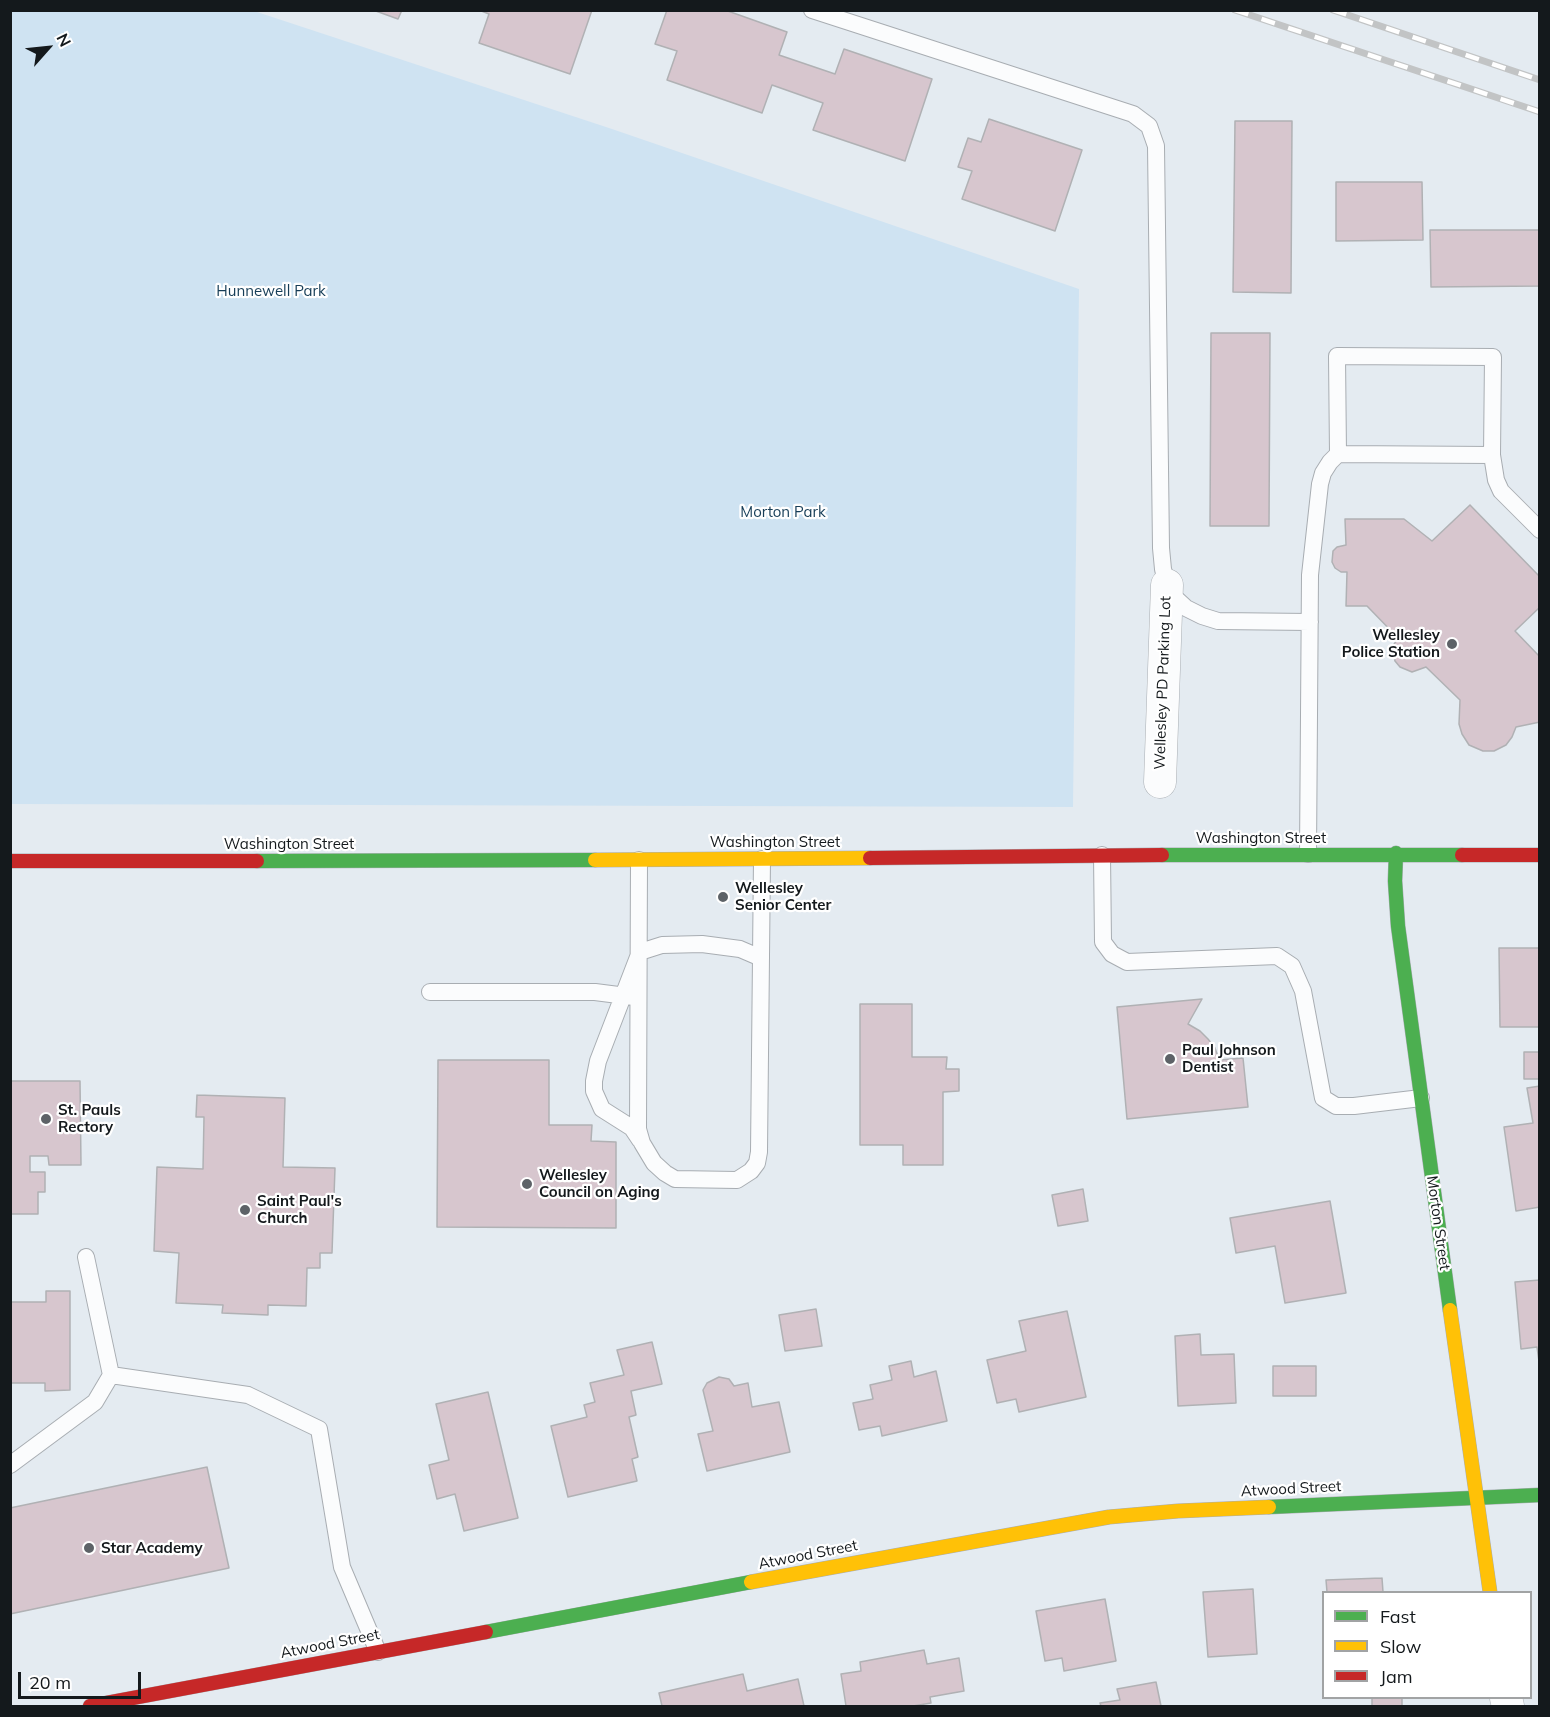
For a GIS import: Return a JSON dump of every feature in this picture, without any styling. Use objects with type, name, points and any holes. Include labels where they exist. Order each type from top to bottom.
[{"type":"street","name":"Wellesley PD Parking Lot","points":[[1160,782],[1167,585]]},
{"type":"street","name":"Washington Street","points":[[10,861],[639,860],[1308,854],[1539,855]]},
{"type":"street","name":"Morton Street","points":[[1396,854],[1396,909],[1490,1591]]},
{"type":"street","name":"Atwood Street","points":[[90,1707],[1109,1517],[1178,1511],[1539,1496]]},
{"type":"lane","points":[[812,10],[1132,114],[1149,126],[1156,146],[1161,548],[1167,585],[1174,597],[1186,608],[1218,621],[1310,622]]},
{"type":"lane","points":[[1338,454],[1337,356],[1493,357],[1492,455],[1496,480],[1501,491],[1539,530]]},
{"type":"lane","points":[[1308,854],[1312,544],[1323,473],[1338,454],[1492,455]]},
{"type":"lane","points":[[1102,855],[1103,942],[1112,954],[1127,962],[1277,956],[1292,966],[1303,991],[1323,1098],[1336,1106],[1421,1098]]},
{"type":"lane","points":[[639,860],[640,952],[632,997],[638,1129],[642,1143],[648,1156],[659,1168],[675,1179],[737,1180],[751,1172],[757,1163],[759,1152],[762,859]]},
{"type":"lane","points":[[640,952],[662,945],[702,944],[740,949],[761,958]]},
{"type":"lane","points":[[430,993],[595,992],[632,997]]},
{"type":"lane","points":[[632,997],[595,1071],[594,1091],[602,1109],[632,1128],[642,1143]]},
{"type":"lane","points":[[10,1465],[95,1402],[111,1375],[86,1257]]},
{"type":"lane","points":[[111,1375],[248,1395],[319,1429],[342,1567],[378,1652]]},
{"type":"green space","points":[[11,10],[254,11],[609,128],[1079,289],[1073,807],[11,804]]},
{"type":"building","points":[[373,10],[402,10],[398,19]]},
{"type":"building","points":[[479,10],[592,10],[570,74],[479,43],[489,14]]},
{"type":"building","points":[[667,10],[725,10],[787,32],[779,55],[835,74],[844,49],[932,79],[905,161],[813,130],[823,103],[772,85],[762,113],[667,80],[677,51],[655,44]]},
{"type":"building","points":[[989,119],[1082,150],[1055,231],[962,199],[972,171],[958,167],[968,138],[981,142]]},
{"type":"building","points":[[1235,121],[1292,121],[1291,293],[1233,292]]},
{"type":"building","points":[[1336,182],[1422,182],[1423,240],[1336,241]]},
{"type":"building","points":[[1430,230],[1540,230],[1540,286],[1431,287]]},
{"type":"building","points":[[1211,333],[1270,333],[1269,526],[1210,526]]},
{"type":"building","points":[[1470,505],[1540,577],[1540,607],[1515,631],[1540,657],[1540,722],[1516,727],[1506,745],[1494,751],[1483,751],[1469,745],[1459,724],[1460,700],[1426,667],[1412,672],[1400,667],[1393,653],[1394,644],[1398,638],[1367,606],[1346,606],[1347,572],[1341,572],[1335,568],[1332,562],[1333,551],[1337,547],[1346,545],[1345,519],[1404,519],[1432,541]]},
{"type":"building","points":[[1499,948],[1540,948],[1540,1027],[1500,1027]]},
{"type":"building","name":"Paul Johnson Dentist","points":[[1202,999],[1188,1024],[1208,1039],[1215,1048],[1219,1060],[1243,1058],[1248,1107],[1127,1119],[1117,1007]]},
{"type":"building","points":[[860,1004],[912,1004],[912,1057],[947,1057],[946,1069],[959,1069],[959,1091],[943,1092],[943,1165],[903,1165],[903,1145],[860,1145]]},
{"type":"building","points":[[1524,1052],[1540,1052],[1540,1079],[1524,1079]]},
{"type":"building","name":"Wellesley Council on Aging","points":[[438,1060],[549,1060],[549,1125],[592,1125],[591,1141],[616,1142],[616,1228],[437,1227]]},
{"type":"building","name":"St. Pauls Rectory","points":[[10,1081],[80,1081],[81,1165],[49,1165],[48,1156],[30,1156],[30,1172],[45,1172],[45,1192],[38,1192],[38,1214],[10,1214]]},
{"type":"building","points":[[1540,1086],[1540,1207],[1516,1211],[1504,1127],[1533,1123],[1527,1088]]},
{"type":"building","name":"Saint Paul's Church","points":[[197,1095],[285,1098],[283,1167],[335,1168],[332,1253],[320,1253],[320,1268],[307,1268],[306,1306],[268,1305],[268,1315],[222,1313],[223,1305],[176,1303],[179,1253],[154,1251],[157,1167],[203,1169],[204,1117],[196,1117]]},
{"type":"building","points":[[1083,1189],[1088,1221],[1058,1226],[1052,1195]]},
{"type":"building","points":[[1330,1201],[1346,1293],[1285,1303],[1275,1246],[1236,1253],[1230,1218]]},
{"type":"building","points":[[1540,1280],[1540,1369],[1537,1347],[1521,1349],[1515,1282]]},
{"type":"building","points":[[46,1291],[70,1291],[70,1390],[45,1391],[45,1383],[10,1383],[10,1302],[46,1302]]},
{"type":"building","points":[[816,1309],[822,1346],[785,1351],[779,1315]]},
{"type":"building","points":[[1067,1311],[1086,1397],[1019,1412],[1016,1399],[997,1403],[987,1360],[1026,1351],[1019,1321]]},
{"type":"building","points":[[1200,1334],[1201,1355],[1234,1354],[1236,1403],[1178,1406],[1175,1336]]},
{"type":"building","points":[[652,1342],[662,1384],[631,1391],[636,1415],[629,1417],[638,1457],[632,1459],[637,1481],[568,1497],[551,1426],[587,1417],[584,1405],[595,1402],[590,1383],[624,1375],[617,1350]]},
{"type":"building","points":[[911,1361],[914,1377],[936,1371],[947,1421],[882,1436],[880,1426],[859,1430],[853,1403],[873,1399],[870,1385],[892,1380],[889,1366]]},
{"type":"building","points":[[1273,1366],[1316,1366],[1316,1396],[1273,1396]]},
{"type":"building","points":[[719,1377],[729,1379],[734,1386],[748,1383],[752,1407],[779,1402],[790,1452],[707,1471],[698,1434],[713,1431],[703,1390],[707,1383]]},
{"type":"building","points":[[488,1392],[518,1518],[464,1531],[455,1494],[437,1499],[429,1465],[449,1460],[436,1404]]},
{"type":"building","name":"Star Academy","points":[[207,1467],[229,1568],[10,1614],[10,1508]]},
{"type":"building","points":[[1382,1578],[1383,1591],[1327,1591],[1326,1580]]},
{"type":"building","points":[[1253,1589],[1257,1654],[1208,1657],[1203,1592]]},
{"type":"building","points":[[1105,1599],[1116,1661],[1064,1671],[1062,1658],[1045,1661],[1036,1611]]},
{"type":"building","points":[[924,1650],[927,1664],[959,1658],[964,1691],[930,1697],[931,1703],[913,1706],[846,1706],[841,1674],[861,1671],[860,1662]]},
{"type":"building","points":[[743,1674],[747,1691],[798,1679],[804,1706],[662,1706],[659,1693]]},
{"type":"building","points":[[1156,1682],[1161,1706],[1101,1706],[1100,1703],[1120,1700],[1117,1689]]},
{"type":"building","points":[[1372,1699],[1402,1699],[1402,1706],[1372,1706]]},
{"type":"railway","points":[[1235,10],[1540,112]]},
{"type":"railway","points":[[1333,10],[1540,80]]},
{"type":"traffic: fast","points":[[1396,853],[1398,926],[1450,1310]]},
{"type":"traffic: fast","points":[[1162,855],[1462,855]]},
{"type":"traffic: fast","points":[[257,861],[595,860]]},
{"type":"traffic: fast","points":[[1269,1507],[1540,1495]]},
{"type":"traffic: fast","points":[[486,1632],[751,1582]]},
{"type":"traffic: slow","points":[[595,860],[870,858]]},
{"type":"traffic: slow","points":[[1450,1310],[1490,1591]]},
{"type":"traffic: slow","points":[[751,1582],[1109,1517],[1269,1507]]},
{"type":"traffic: jam","points":[[870,858],[1162,855]]},
{"type":"traffic: jam","points":[[1462,855],[1540,855]]},
{"type":"traffic: jam","points":[[10,861],[257,861]]},
{"type":"traffic: jam","points":[[90,1706],[486,1632]]},
{"type":"place","name":"Wellesley Police Station","points":[[1452,644]]},
{"type":"place","name":"Wellesley Senior Center","points":[[723,897]]},
{"type":"place","name":"Paul Johnson Dentist","points":[[1170,1059]]},
{"type":"place","name":"St. Pauls Rectory","points":[[46,1119]]},
{"type":"place","name":"Wellesley Council on Aging","points":[[527,1184]]},
{"type":"place","name":"Saint Paul's Church","points":[[245,1210]]},
{"type":"place","name":"Star Academy","points":[[89,1548]]},
{"type":"park label","name":"Hunnewell Park","points":[[271,291]]},
{"type":"park label","name":"Morton Park","points":[[783,512]]}]
